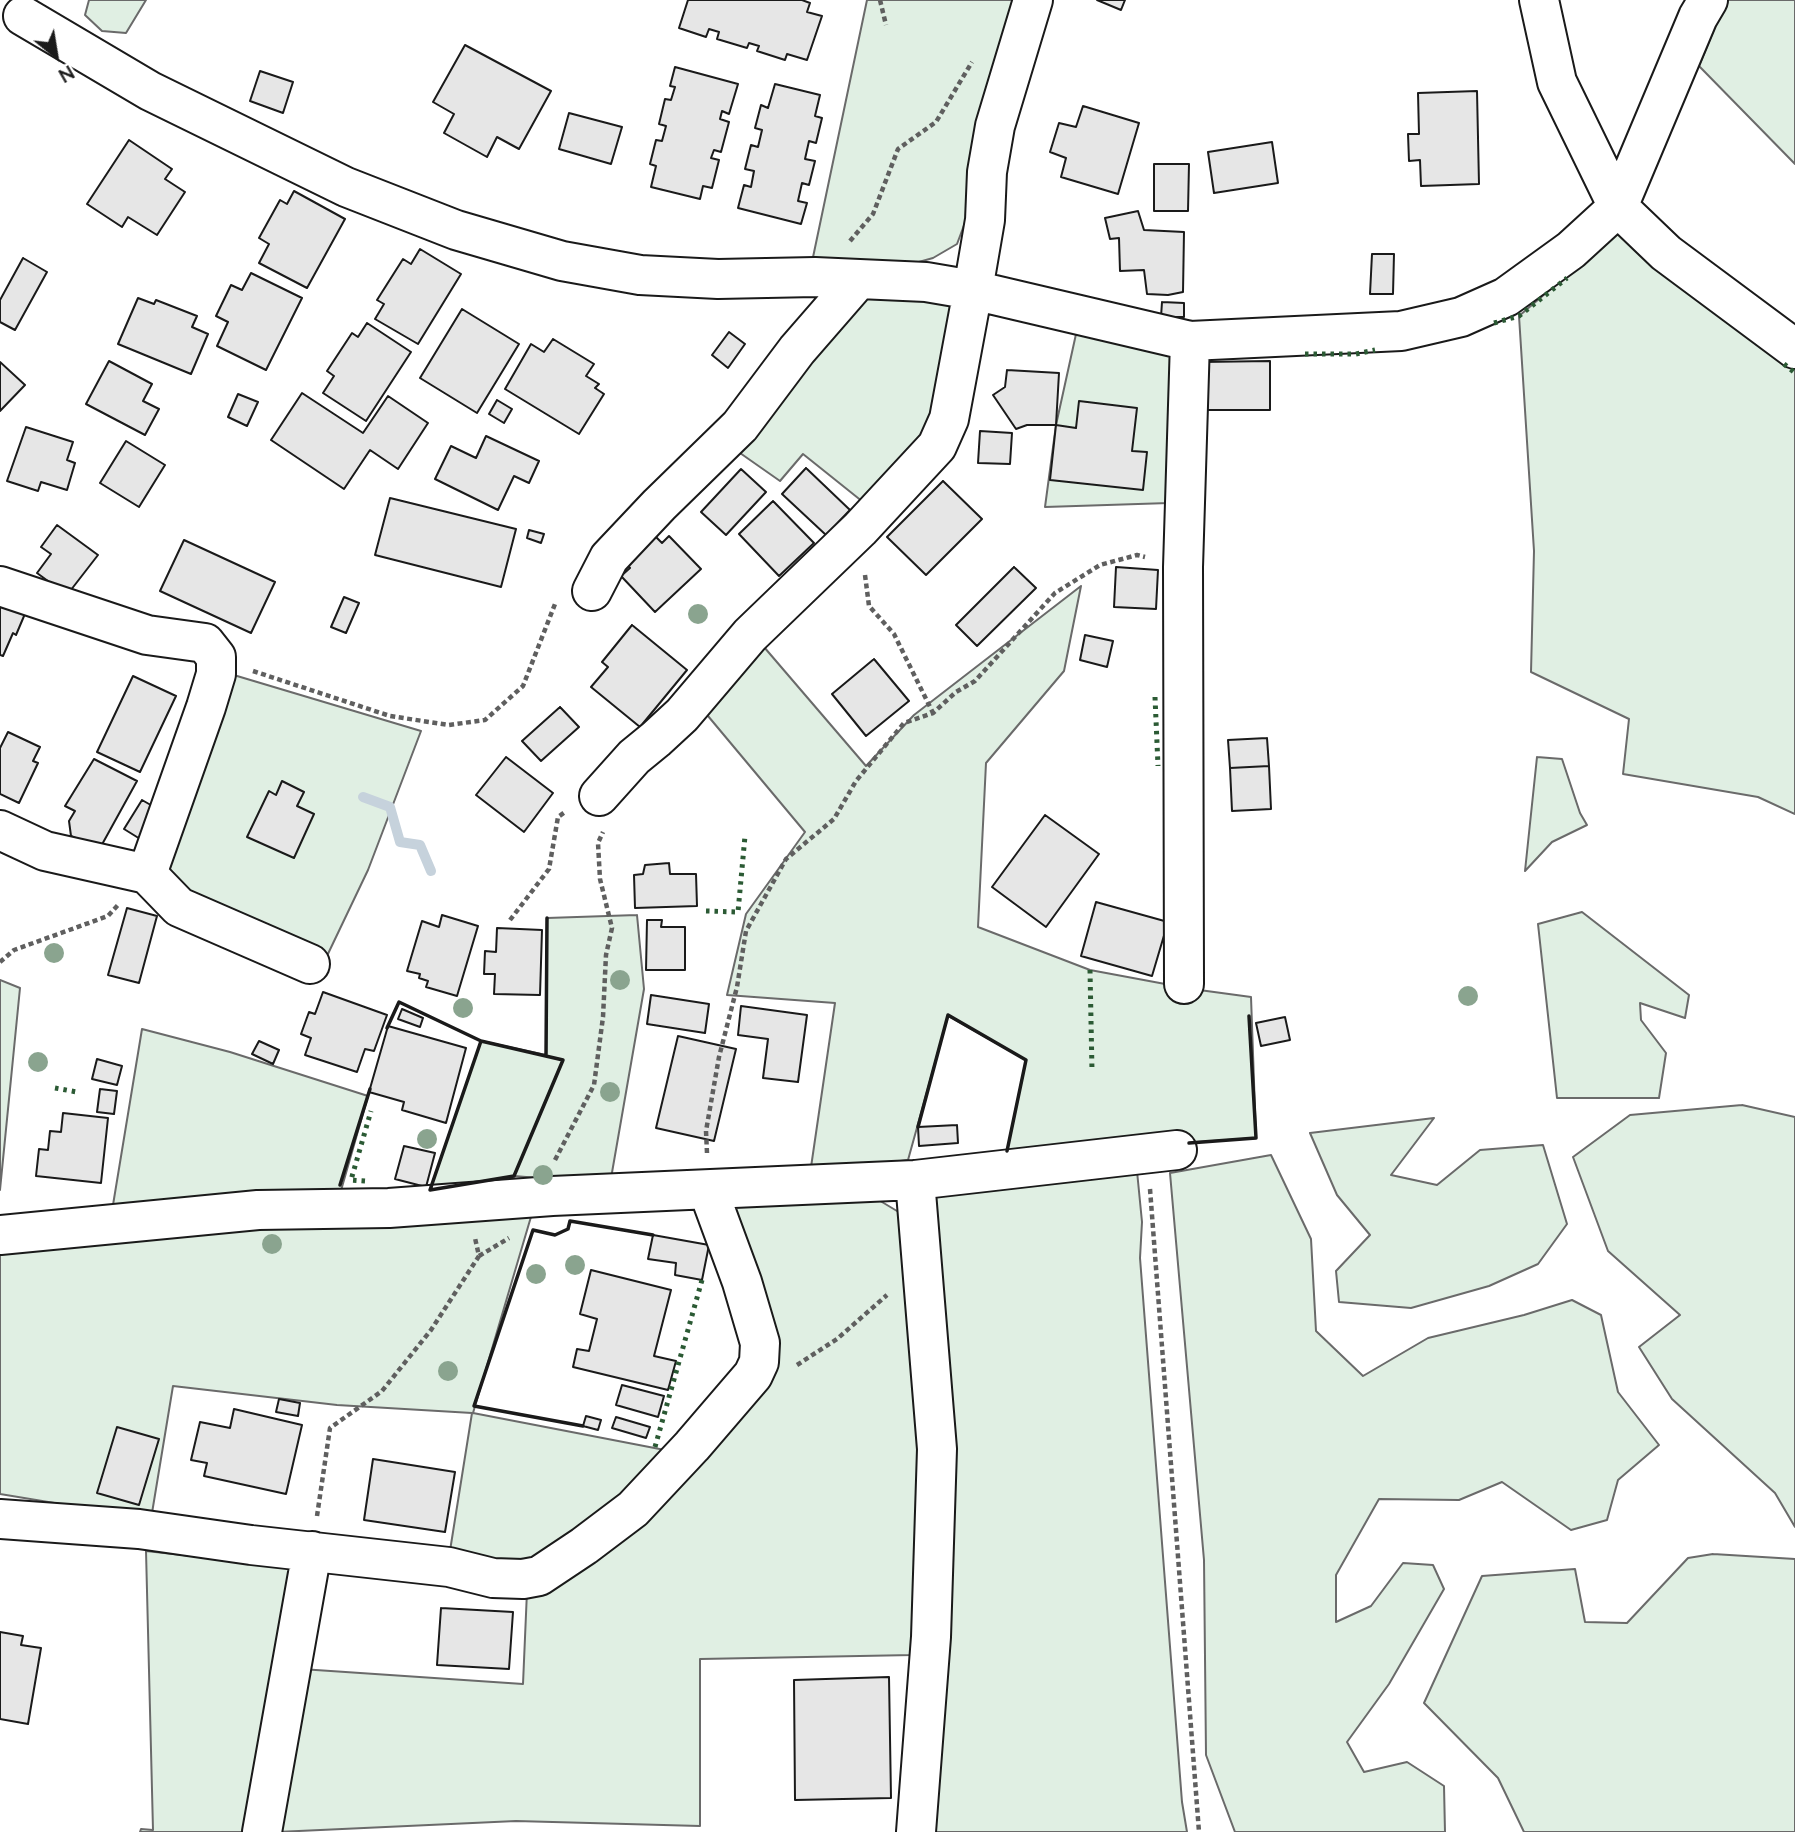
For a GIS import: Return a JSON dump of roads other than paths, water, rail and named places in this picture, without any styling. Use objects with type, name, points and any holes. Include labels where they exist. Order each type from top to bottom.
[{"type":"street","points":[[584,802],[682,715],[750,635],[860,529],[937,446],[949,419],[973,290],[985,220],[987,172],[995,126],[1033,0]]},
{"type":"street","points":[[1539,0],[1557,82],[1618,207],[1666,253],[1795,349]]},
{"type":"street","points":[[18,12],[162,97],[346,187],[456,230],[562,261],[640,275],[718,279],[816,277],[857,281],[926,282],[973,290],[1190,341],[1401,331],[1461,317],[1506,298],[1571,250],[1618,207],[1698,17],[1708,0]]},
{"type":"street","points":[[575,594],[659,505],[740,426],[797,350],[857,281]]},
{"type":"street","points":[[1184,984],[1183,567],[1190,341]]},
{"type":"street","points":[[0,586],[148,635],[205,643],[216,657],[216,674],[206,707],[147,874]]},
{"type":"street","points":[[0,830],[46,851],[147,874],[179,906],[310,964]]},
{"type":"street","points":[[0,1235],[258,1210],[389,1208],[535,1198],[915,1180],[1162,1152]]},
{"type":"street","points":[[915,1180],[937,1449],[931,1637],[916,1832]]},
{"type":"street","points":[[0,1519],[139,1529],[449,1567],[493,1578],[523,1579],[539,1576],[633,1509],[753,1376],[759,1362],[760,1343],[754,1322],[700,1190]]},
{"type":"street","points":[[262,1832],[312,1551]]},
{"type":"waterway","points":[[363,797],[390,807],[400,842],[420,845],[431,871]]}]
